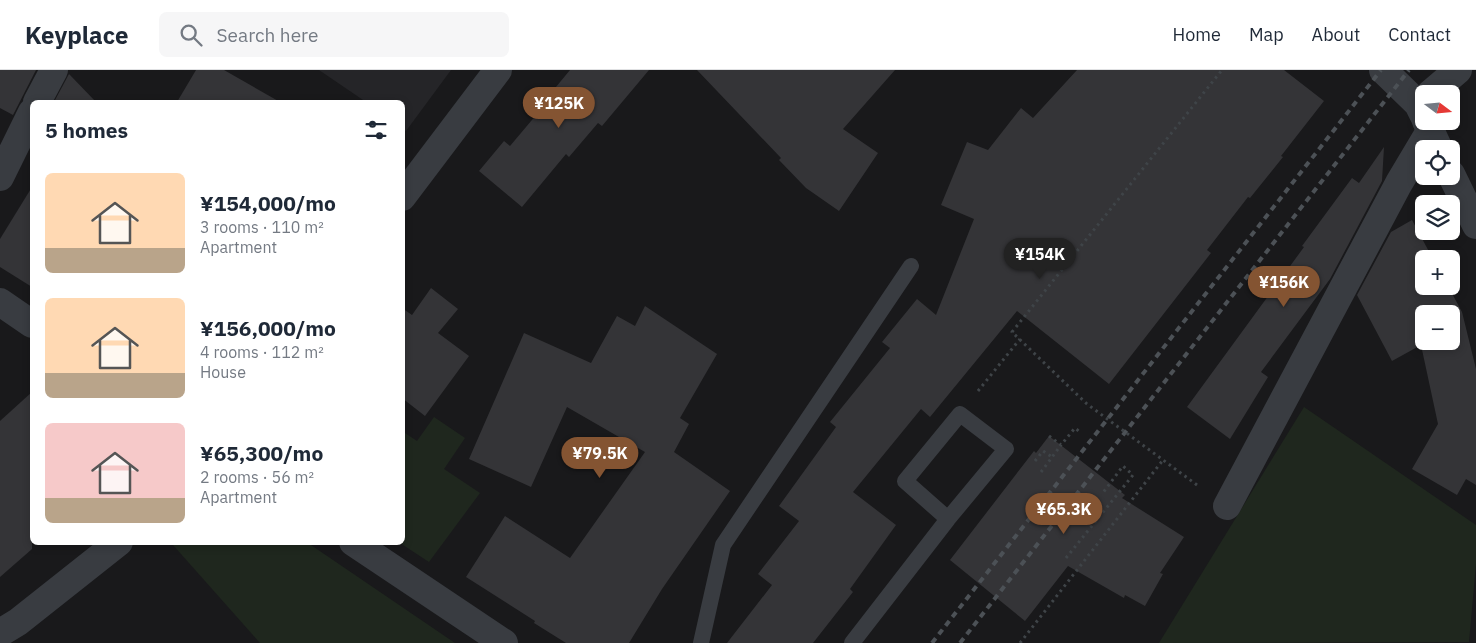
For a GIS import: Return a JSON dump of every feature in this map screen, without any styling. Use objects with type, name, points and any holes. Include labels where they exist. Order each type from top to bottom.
[{"type":"street","points":[[39,100],[54,70]]},
{"type":"street","points":[[405,193],[498,70]]},
{"type":"street","points":[[1383,70],[1415,103]]},
{"type":"street","points":[[1448,85],[1458,70],[1476,73]]},
{"type":"street","points":[[0,177],[30,116]]},
{"type":"street","points":[[1226,506],[1399,183],[1421,130]]},
{"type":"street","points":[[1456,185],[1476,225]]},
{"type":"street","points":[[0,302],[30,323]]},
{"type":"street","points":[[0,633],[18,622],[115,545]]},
{"type":"street","points":[[358,545],[504,643]]},
{"type":"lane","points":[[700,643],[723,545],[911,266]]},
{"type":"lane","points":[[852,643],[948,519],[1006,449],[960,414],[905,481],[948,519]]},
{"type":"path","points":[[1222,70],[1012,332],[1087,404],[1226,506]]},
{"type":"path","points":[[960,414],[1020,339]]},
{"type":"path","points":[[1040,472],[1075,428],[1080,432]]},
{"type":"path","points":[[1049,436],[1061,445]]},
{"type":"path","points":[[1039,456],[1043,451],[1052,457]]},
{"type":"path","points":[[1020,643],[1162,460]]},
{"type":"path","points":[[1066,558],[1132,475],[1123,466],[1102,494]]},
{"type":"shaded area","points":[[319,70],[451,70],[406,131],[405,100],[363,100]]},
{"type":"shaded area","points":[[1304,407],[1476,525],[1476,564],[1469,642],[1159,643]]},
{"type":"shaded area","points":[[434,417],[465,438],[444,469],[480,493],[429,562],[403,545],[405,545],[405,433],[417,441]]},
{"type":"shaded area","points":[[173,545],[311,545],[455,643],[260,643]]},
{"type":"building","points":[[0,70],[36,70],[13,115],[0,108]]},
{"type":"building","points":[[196,70],[224,70],[276,100],[178,100]]},
{"type":"building","points":[[570,70],[649,70],[602,126],[598,123],[569,157],[566,154],[522,207],[479,171],[504,141],[510,146],[553,95],[551,93]]},
{"type":"building","points":[[697,70],[895,70],[843,129],[878,153],[839,211],[806,188],[779,160],[781,158]]},
{"type":"building","points":[[1077,70],[1284,70],[1324,101],[1281,156],[1283,157],[1250,198],[1248,197],[1207,250],[1211,253],[1109,384],[1017,311],[930,417],[921,409],[853,492],[896,525],[850,589],[853,592],[813,643],[727,643],[772,585],[758,574],[799,521],[779,506],[836,427],[830,422],[890,348],[882,342],[917,299],[936,315],[974,219],[941,205],[967,142],[988,150],[1021,108],[1033,118]]},
{"type":"building","points":[[69,74],[94,100],[55,100]]},
{"type":"building","points":[[1384,147],[1382,181],[1330,279],[1261,372],[1268,377],[1230,439],[1187,407],[1352,178],[1359,183]]},
{"type":"building","points":[[30,190],[30,286],[0,267],[0,239]]},
{"type":"building","points":[[1412,220],[1415,226],[1415,240],[1423,240],[1428,250],[1415,250],[1415,295],[1453,295],[1458,305],[1415,305],[1415,348],[1392,361],[1357,295],[1391,232]]},
{"type":"building","points":[[431,288],[458,309],[438,333],[469,356],[425,416],[405,400],[405,310],[412,315]]},
{"type":"building","points":[[645,306],[717,354],[680,418],[689,424],[674,452],[730,491],[662,589],[629,643],[566,643],[466,577],[505,516],[570,558],[645,452],[567,407],[531,487],[469,459],[524,333],[591,363],[617,316],[635,326]]},
{"type":"building","points":[[1460,308],[1476,369],[1476,485],[1466,479],[1457,495],[1412,469],[1438,424],[1422,350],[1460,350]]},
{"type":"building","points":[[30,394],[30,545],[32,545],[32,549],[0,577],[0,421]]},
{"type":"building","points":[[1049,436],[1125,495],[1122,498],[1184,537],[1160,573],[1163,574],[1145,606],[1125,595],[1124,598],[1068,566],[1025,621],[950,560],[1034,451],[1036,453]]},
{"type":"railway","points":[[932,643],[1381,70]]},
{"type":"railway","points":[[960,643],[1409,70]]}]
